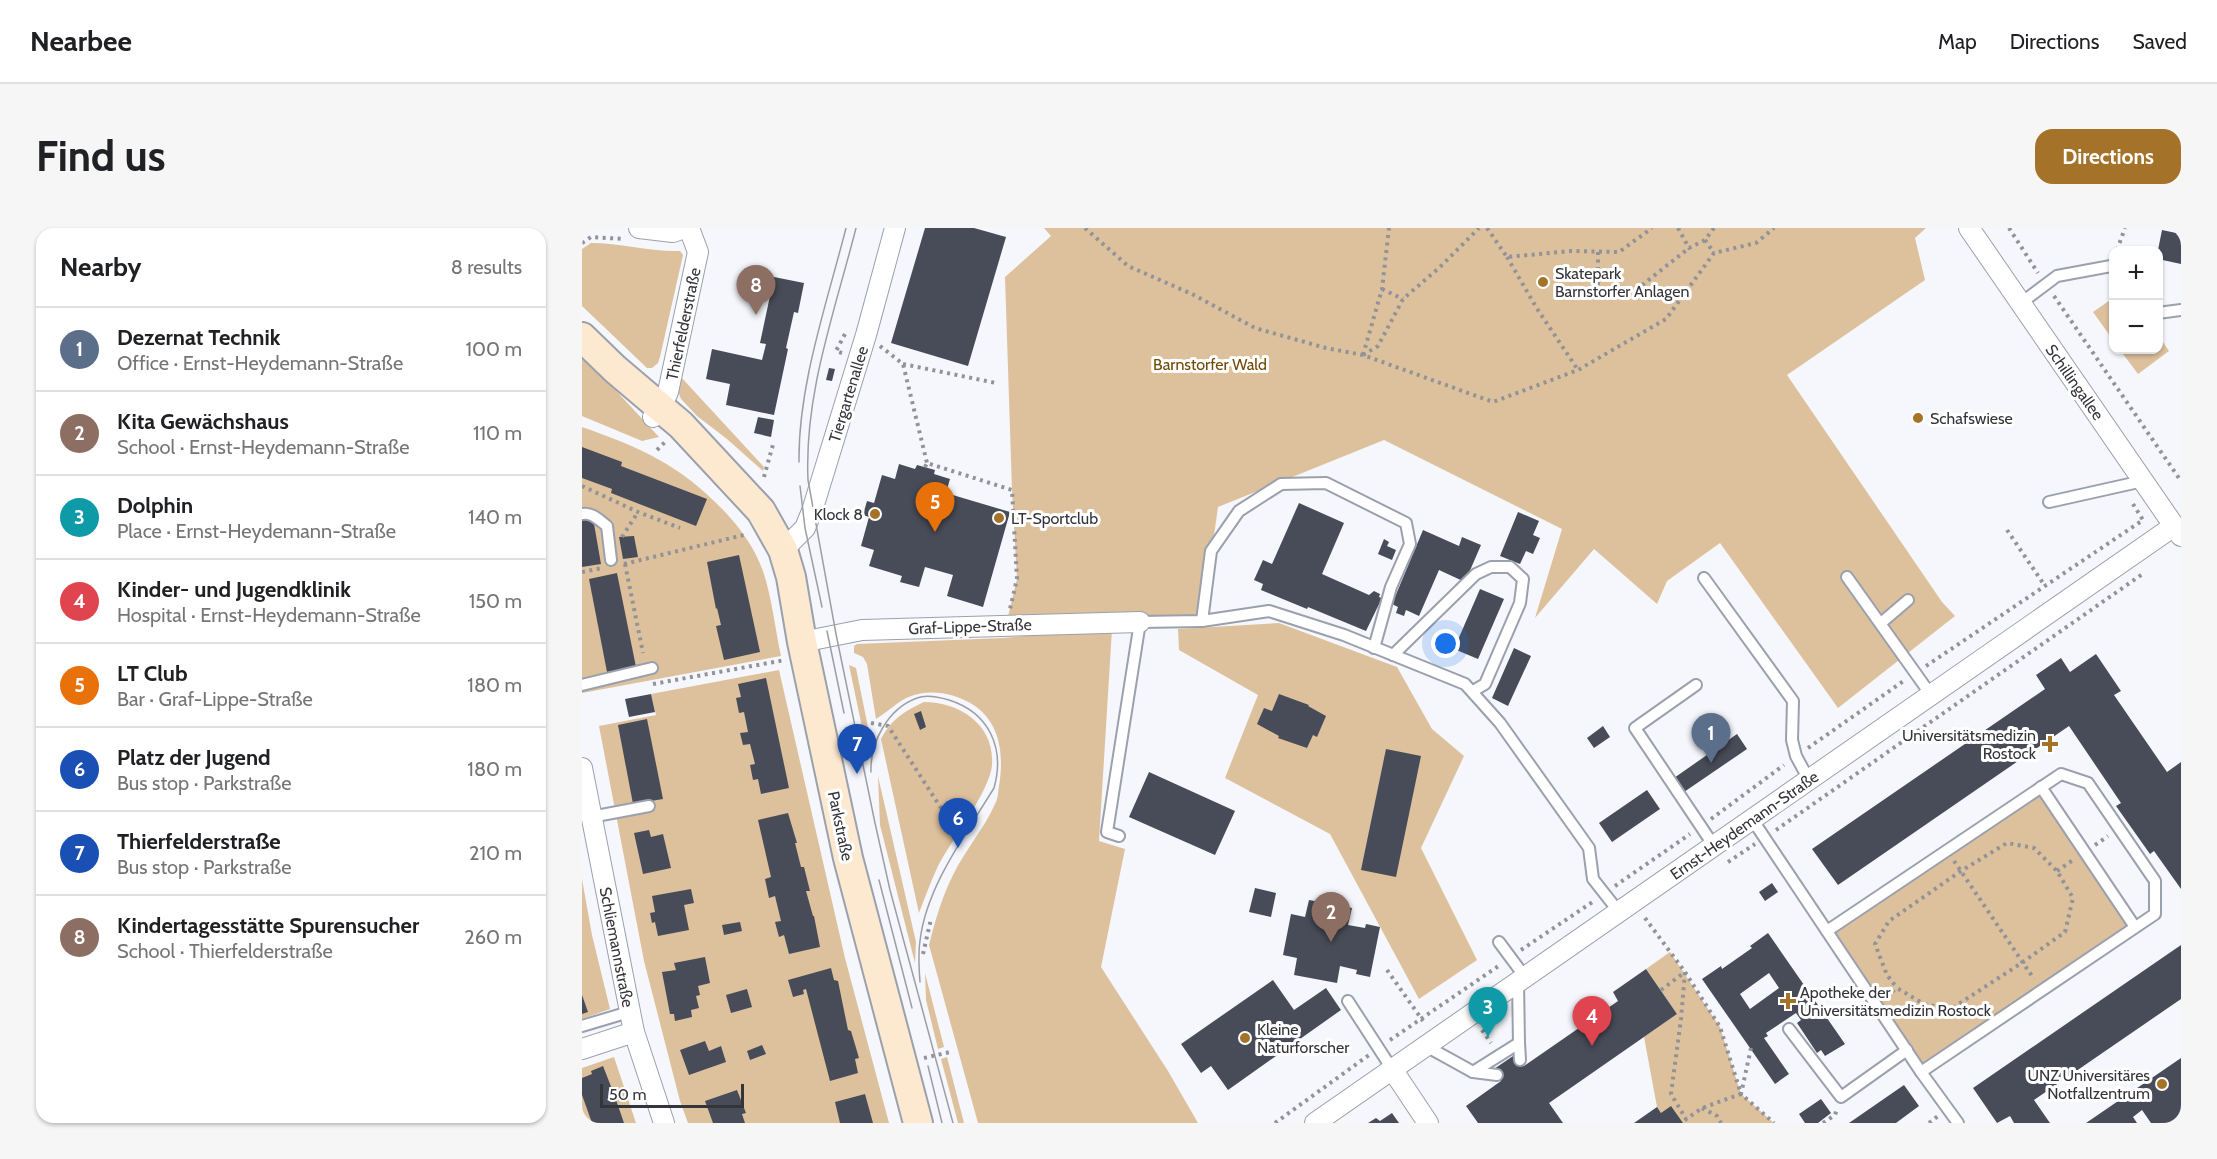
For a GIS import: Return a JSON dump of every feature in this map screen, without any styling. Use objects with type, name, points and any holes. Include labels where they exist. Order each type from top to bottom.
[{"type":"main road","name":"Parkstraße","points":[[582,337],[657,412],[681,425],[761,511],[783,550],[791,578],[794,651],[918,1123]]},
{"type":"street","points":[[632,234],[673,232],[684,228]]},
{"type":"street","name":"Thierfelderstraße","points":[[657,412],[668,392],[698,252],[689,228]]},
{"type":"street","name":"Tiergartenallee","points":[[783,550],[805,528],[812,511],[866,335],[895,228]]},
{"type":"street","name":"Schillingallee","points":[[1973,230],[2020,303],[2143,481],[2179,528]]},
{"type":"street","name":"Ernst-Heydemann-Straße","points":[[1314,1123],[2155,540],[2179,528]]},
{"type":"street","name":"Graf-Lippe-Straße","points":[[794,651],[862,630],[1140,622]]},
{"type":"street","name":"Schliemannstraße","points":[[582,768],[629,1012],[664,1123]]},
{"type":"street","points":[[582,1049],[634,1032]]},
{"type":"street","points":[[1392,1069],[1428,1123]]},
{"type":"lane","points":[[2020,303],[2057,276],[2109,266]]},
{"type":"lane","points":[[2163,312],[2181,310]]},
{"type":"lane","points":[[2049,502],[2143,481]]},
{"type":"lane","points":[[1202,621],[1211,551],[1239,511],[1281,484],[1326,483],[1406,523],[1410,544],[1390,587],[1374,648]]},
{"type":"lane","points":[[582,514],[587,513],[607,526],[610,565]]},
{"type":"lane","points":[[1393,656],[1476,574],[1491,567],[1510,567],[1523,579],[1520,603],[1485,684],[1473,691]]},
{"type":"lane","points":[[1847,577],[1931,695]]},
{"type":"lane","points":[[1704,578],[1792,701],[1792,740],[1796,756],[1809,780]]},
{"type":"lane","points":[[1881,623],[1908,600]]},
{"type":"lane","points":[[1119,836],[1107,832],[1140,622],[1202,621],[1269,611],[1344,635],[1465,684],[1500,723],[1589,848],[1593,879],[1619,912]]},
{"type":"lane","points":[[582,685],[652,668]]},
{"type":"lane","points":[[1696,685],[1635,728],[1714,846]]},
{"type":"lane","points":[[1827,931],[2061,774],[2088,783],[2155,881],[2155,914],[1921,1072]]},
{"type":"lane","points":[[2041,787],[2135,927]]},
{"type":"lane","points":[[591,818],[649,806]]},
{"type":"lane","points":[[1752,819],[1921,1072],[1958,1123]]},
{"type":"lane","points":[[1499,942],[1521,980],[1520,1060]]},
{"type":"lane","points":[[1348,1001],[1392,1069]]},
{"type":"lane","points":[[582,1026],[629,1012]]},
{"type":"lane","points":[[1789,1029],[1841,1097],[1907,1050]]},
{"type":"lane","points":[[1473,1072],[1519,1042]]},
{"type":"lane","points":[[1426,1046],[1473,1072],[1497,1075]]},
{"type":"path","points":[[1085,228],[1128,266],[1192,294],[1256,328],[1326,348],[1363,355],[1493,402],[1578,370],[1665,319],[1714,254],[1756,243],[1774,228]]},
{"type":"path","points":[[1363,355],[1382,289],[1389,228]]},
{"type":"path","points":[[1363,355],[1378,346],[1403,299],[1440,267],[1479,228]]},
{"type":"path","points":[[1487,228],[1578,370]]},
{"type":"path","points":[[1507,257],[1571,251],[1618,252],[1652,228]]},
{"type":"path","points":[[1678,228],[1689,248]]},
{"type":"path","points":[[1598,252],[1598,286],[1611,295],[1641,286],[1689,248],[1705,240],[1714,228]]},
{"type":"path","points":[[2009,228],[2181,481]]},
{"type":"path","points":[[2118,246],[2125,228]]},
{"type":"path","points":[[582,243],[591,237],[632,234]]},
{"type":"path","points":[[1705,240],[1714,254]]},
{"type":"path","points":[[1382,289],[1403,299]]},
{"type":"path","points":[[866,335],[903,364],[996,383]]},
{"type":"path","points":[[903,364],[926,465],[1012,490],[1017,579],[1006,625]]},
{"type":"path","points":[[764,477],[774,441]]},
{"type":"path","points":[[582,486],[638,512],[680,528]]},
{"type":"path","points":[[608,538],[623,537],[638,512]]},
{"type":"path","points":[[2007,530],[2060,606]]},
{"type":"path","points":[[582,572],[625,564],[751,533]]},
{"type":"path","points":[[625,564],[643,653]]},
{"type":"path","points":[[644,686],[794,651]]},
{"type":"path","points":[[871,723],[888,726],[963,842]]},
{"type":"path","points":[[2095,845],[2104,839]]},
{"type":"path","points":[[2007,843],[2034,848],[2056,871],[2073,898],[2065,932],[1951,1009],[1924,1004],[1897,988],[1887,975],[1875,944],[1889,921],[1961,871],[2007,843]]},
{"type":"path","points":[[1948,850],[2042,991]]},
{"type":"path","points":[[2056,871],[2073,860]]},
{"type":"path","points":[[1645,918],[1685,972],[1720,1027],[1741,1094],[1774,1123]]},
{"type":"path","points":[[923,954],[931,919]]},
{"type":"path","points":[[1387,970],[1422,1019]]},
{"type":"path","points":[[1661,990],[1685,972]]},
{"type":"path","points":[[1685,972],[1682,1019],[1671,1094],[1684,1121],[1702,1108],[1741,1094]]},
{"type":"path","points":[[1875,1003],[1897,988]]},
{"type":"path","points":[[1471,1014],[1500,1055]]},
{"type":"path","points":[[1741,1094],[1751,1048]]},
{"type":"path","points":[[917,1060],[950,1052]]},
{"type":"path","points":[[1702,1108],[1717,1116],[1721,1123]]},
{"type":"green space","name":"Barnstorfer Wald","points":[[1044,228],[1926,228],[1915,238],[1925,280],[1787,375],[1942,602],[1955,616],[1838,708],[1720,543],[1667,581],[1657,604],[1594,549],[1535,618],[1562,529],[1384,440],[1218,507],[1202,621],[1006,625],[1017,579],[1005,277],[1051,236]]},
{"type":"green space","points":[[591,243],[680,251],[683,255],[660,357],[658,363],[652,368],[647,368],[582,306],[582,249]]},
{"type":"green space","points":[[2109,301],[2109,334],[2093,312]]},
{"type":"green space","points":[[2163,342],[2169,351],[2138,374],[2123,354],[2163,354]]},
{"type":"green space","points":[[582,354],[659,437],[642,441],[582,416]]},
{"type":"green space","points":[[680,376],[764,467],[763,471],[697,416],[681,399],[677,388]]},
{"type":"green space","points":[[582,427],[660,460],[693,483],[732,519],[752,547],[763,571],[781,656],[582,693]]},
{"type":"green space","points":[[1279,623],[1397,667],[1432,729],[1464,756],[1421,848],[1477,960],[1419,999],[1330,834],[1225,778],[1258,695],[1179,650],[1178,629]]},
{"type":"green space","points":[[1112,629],[1099,841],[1125,849],[1101,967],[1168,1071],[1198,1123],[978,1123],[929,945],[949,883],[997,800],[1001,763],[998,740],[995,730],[982,711],[972,704],[945,694],[925,693],[907,698],[876,719],[867,664],[863,657],[854,653],[854,646]]},
{"type":"green space","points":[[849,665],[856,668],[870,737],[867,751]]},
{"type":"green space","points":[[779,670],[845,958],[889,1123],[688,1123],[680,1101],[644,961],[599,726],[656,715],[651,694]]},
{"type":"green space","points":[[924,702],[950,706],[973,718],[988,738],[992,765],[985,788],[938,866],[919,913],[881,739],[889,726],[899,717]]},
{"type":"green space","points":[[878,776],[916,942],[915,963],[880,825]]},
{"type":"green space","points":[[2041,787],[2135,927],[1921,1072],[1827,931]]},
{"type":"green space","points":[[582,879],[592,935],[610,1009],[582,1019]]},
{"type":"green space","points":[[1670,952],[1720,1027],[1741,1094],[1774,1123],[1683,1123],[1661,1113],[1657,1107],[1644,1037],[1677,1014],[1646,969]]},
{"type":"green space","points":[[925,973],[944,1047],[938,1049],[926,1000]]},
{"type":"green space","points":[[614,1057],[636,1123],[582,1123],[582,1068]]},
{"type":"green space","points":[[947,1057],[964,1123],[958,1123],[941,1059]]},
{"type":"building","points":[[925,228],[974,228],[1006,237],[968,366],[891,343]]},
{"type":"building","points":[[2162,230],[2181,234],[2181,264],[2163,260],[2163,246],[2159,246]]},
{"type":"building","points":[[774,277],[804,283],[798,313],[794,312],[774,415],[726,405],[730,384],[706,379],[712,349],[762,360],[766,344],[760,343]]},
{"type":"building","points":[[829,368],[835,369],[832,381],[826,380]]},
{"type":"building","points":[[758,417],[774,420],[771,437],[754,433]]},
{"type":"building","points":[[582,447],[622,462],[621,466],[707,499],[696,526],[611,493],[612,489],[582,478]]},
{"type":"building","points":[[899,464],[915,469],[917,465],[935,470],[934,474],[950,479],[946,493],[1010,512],[983,607],[947,596],[953,575],[925,567],[919,587],[900,582],[902,576],[869,566],[874,550],[861,546],[869,517],[863,515],[867,501],[874,503],[882,475],[895,479]]},
{"type":"building","points":[[1299,503],[1344,523],[1322,574],[1369,595],[1374,591],[1380,594],[1379,597],[1382,598],[1366,631],[1261,590],[1263,584],[1254,580],[1263,560],[1272,564]]},
{"type":"building","points":[[1518,512],[1539,521],[1533,535],[1540,538],[1533,554],[1526,551],[1520,564],[1500,556]]},
{"type":"building","points":[[593,518],[601,564],[582,567],[582,519]]},
{"type":"building","points":[[1423,530],[1459,546],[1462,537],[1481,545],[1465,582],[1439,570],[1419,616],[1406,610],[1404,616],[1396,613],[1398,607],[1392,604]]},
{"type":"building","points":[[634,536],[638,557],[623,559],[619,537]]},
{"type":"building","points":[[1384,539],[1389,542],[1387,546],[1396,550],[1392,560],[1378,554]]},
{"type":"building","points":[[739,555],[760,652],[724,660],[716,626],[721,625],[707,562]]},
{"type":"building","points":[[617,573],[636,667],[607,672],[589,579]]},
{"type":"building","points":[[1480,589],[1504,599],[1478,659],[1454,649]]},
{"type":"building","points":[[1514,648],[1531,656],[1508,706],[1492,698]]},
{"type":"building","points":[[2096,654],[2121,691],[2114,695],[2167,772],[2181,762],[2181,889],[2154,851],[2150,854],[2116,806],[2121,803],[2069,726],[1838,885],[1812,849],[2045,689],[2036,675],[2061,658],[2070,672]]},
{"type":"building","points":[[766,678],[789,788],[761,794],[758,779],[753,780],[750,765],[755,764],[750,744],[743,745],[740,733],[748,732],[744,712],[739,713],[736,698],[741,697],[738,684]]},
{"type":"building","points":[[651,694],[655,712],[629,717],[625,699]]},
{"type":"building","points":[[1279,694],[1309,705],[1326,716],[1317,737],[1313,735],[1307,748],[1278,738],[1279,736],[1257,724],[1264,708],[1272,711]]},
{"type":"building","points":[[921,711],[926,727],[920,730],[914,714]]},
{"type":"building","points":[[647,719],[663,799],[633,804],[618,725]]},
{"type":"building","points":[[1603,726],[1610,737],[1594,748],[1587,738]]},
{"type":"building","points":[[1737,734],[1747,749],[1684,792],[1674,778]]},
{"type":"building","points":[[1386,749],[1421,756],[1396,877],[1361,870]]},
{"type":"building","points":[[1149,772],[1235,811],[1215,855],[1129,817]]},
{"type":"building","points":[[1647,790],[1660,809],[1612,842],[1599,823]]},
{"type":"building","points":[[788,813],[801,867],[804,867],[810,891],[806,891],[820,947],[789,954],[784,935],[779,937],[775,922],[781,921],[775,896],[769,898],[765,879],[771,877],[758,820]]},
{"type":"building","points":[[649,830],[651,837],[663,834],[671,868],[643,874],[634,833]]},
{"type":"building","points":[[1772,883],[1778,892],[1765,901],[1759,892]]},
{"type":"building","points":[[1255,888],[1276,893],[1271,917],[1249,912]]},
{"type":"building","points":[[691,889],[694,903],[684,905],[689,930],[658,936],[650,913],[655,912],[652,896]]},
{"type":"building","points":[[1309,900],[1352,908],[1348,925],[1365,928],[1366,924],[1380,927],[1370,977],[1356,974],[1357,970],[1340,966],[1337,983],[1294,975],[1297,958],[1283,955],[1291,914],[1305,917]]},
{"type":"building","points":[[740,922],[742,931],[724,935],[722,925]]},
{"type":"building","name":"Apotheke der Universitätsmedizin Rostock","points":[[1768,933],[1845,1044],[1825,1056],[1821,1050],[1817,1053],[1797,1023],[1801,1020],[1796,1013],[1766,1033],[1768,1036],[1764,1038],[1789,1074],[1775,1084],[1702,979],[1721,966],[1722,969],[1752,948],[1750,946]],"holes":[[[1769,973],[1779,988],[1750,1009],[1740,994]]]},
{"type":"building","points":[[2181,945],[2181,999],[2034,1100],[2050,1123],[2014,1123],[2010,1116],[1997,1123],[1973,1088]]},
{"type":"building","points":[[705,957],[710,983],[698,986],[700,995],[696,996],[699,1008],[691,1010],[692,1017],[675,1021],[674,1014],[670,1014],[662,972],[676,970],[674,963]]},
{"type":"building","points":[[831,968],[834,980],[838,981],[848,1030],[851,1031],[859,1058],[855,1059],[858,1073],[830,1081],[806,989],[803,990],[804,994],[793,997],[788,980]]},
{"type":"building","points":[[1646,969],[1677,1014],[1549,1103],[1563,1123],[1478,1123],[1466,1106],[1501,1081],[1494,1069],[1516,1054],[1524,1066],[1618,1001],[1613,992]]},
{"type":"building","name":"Kleine Naturforscher","points":[[1273,980],[1294,1010],[1326,988],[1341,1010],[1228,1090],[1211,1066],[1201,1073],[1181,1044]]},
{"type":"building","points":[[747,989],[752,1007],[731,1013],[726,995]]},
{"type":"building","points":[[582,995],[588,1012],[582,1014]]},
{"type":"building","points":[[705,1041],[709,1051],[721,1046],[726,1062],[689,1075],[680,1050]]},
{"type":"building","points":[[762,1045],[766,1054],[750,1060],[747,1051]]},
{"type":"building","name":"UNZ Universitäres Notfallzentrum","points":[[2181,1058],[2181,1123],[2151,1123],[2142,1110],[2133,1117],[2137,1123],[2086,1123]]},
{"type":"building","points":[[603,1066],[624,1123],[592,1123],[582,1095],[582,1078]]},
{"type":"building","points":[[1904,1085],[1919,1106],[1896,1123],[1849,1123]]},
{"type":"building","points":[[737,1090],[746,1113],[742,1114],[745,1123],[713,1123],[705,1101]]},
{"type":"building","points":[[865,1094],[873,1123],[840,1123],[835,1102]]},
{"type":"building","points":[[1821,1099],[1831,1113],[1818,1123],[1805,1123],[1799,1114]]},
{"type":"building","points":[[1671,1106],[1683,1123],[1634,1123],[1657,1107],[1661,1113]]},
{"type":"building","points":[[1392,1113],[1399,1123],[1368,1123],[1376,1118],[1380,1121]]},
{"type":"tram line","points":[[799,462],[800,433],[808,374],[846,228]]},
{"type":"tram line","points":[[856,228],[816,384],[808,448],[808,480],[836,634],[890,890],[953,1123]]},
{"type":"tram line","points":[[800,486],[805,528],[822,607]]},
{"type":"tram line","points":[[827,631],[844,713]]},
{"type":"tram line","points":[[871,772],[871,761],[882,728],[897,710],[906,703],[921,697],[941,698],[963,706],[984,723],[995,746],[997,774],[994,788],[960,842],[930,901],[920,941],[920,982]]},
{"type":"tram line","points":[[879,880],[912,1008]]},
{"type":"tram line","points":[[928,1066],[942,1123]]},
{"type":"place","name":"Skatepark Barnstorfer Anlagen","points":[[1543,282]]},
{"type":"place","name":"Kindertagesstätte Spurensucher","points":[[756,315]]},
{"type":"place","name":"Schafswiese","points":[[1918,418]]},
{"type":"place","name":"Klock 8","points":[[875,514]]},
{"type":"place","name":"LT-Sportclub","points":[[999,518]]},
{"type":"place","name":"LT Club","points":[[935,532]]},
{"type":"place","name":"Universitätsmedizin Rostock","points":[[2050,744]]},
{"type":"place","name":"Dezernat Technik","points":[[1711,763]]},
{"type":"place","name":"Thierfelderstraße","points":[[857,774]]},
{"type":"place","name":"Platz der Jugend","points":[[958,848]]},
{"type":"place","name":"Kita Gewächshaus","points":[[1331,942]]},
{"type":"place","name":"Apotheke der Universitätsmedizin Rostock","points":[[1788,1001]]},
{"type":"place","name":"Dolphin","points":[[1488,1037]]},
{"type":"place","name":"Kleine Naturforscher","points":[[1245,1038]]},
{"type":"place","name":"Kinder- und Jugendklinik","points":[[1592,1046]]},
{"type":"place","name":"UNZ Universitäres Notfallzentrum","points":[[2162,1084]]}]
